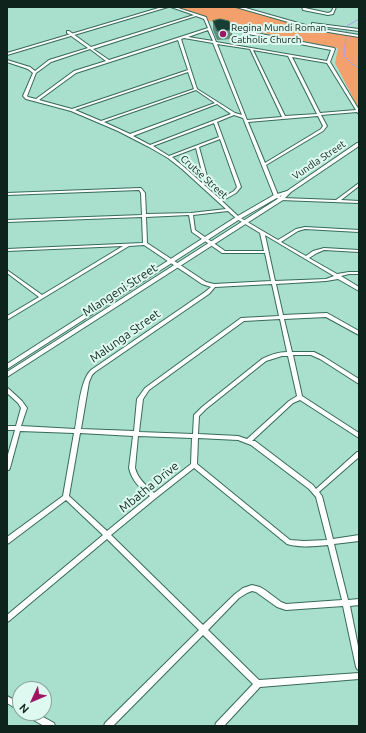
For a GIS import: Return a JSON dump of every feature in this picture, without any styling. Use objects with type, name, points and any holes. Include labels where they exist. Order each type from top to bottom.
[{"type":"main road","points":[[7,50],[153,7]]},
{"type":"main road","points":[[7,54],[166,7]]},
{"type":"main road","points":[[238,7],[286,21],[359,36]]},
{"type":"main road","points":[[249,7],[301,21],[359,30]]},
{"type":"main road","points":[[115,18],[122,20]]},
{"type":"street","points":[[172,7],[205,18],[209,22],[209,29],[214,42],[276,196],[281,199],[359,202]]},
{"type":"street","points":[[302,7],[325,14],[332,13],[335,7]]},
{"type":"street","points":[[7,62],[29,68],[34,73],[50,61],[197,15]]},
{"type":"street","points":[[224,23],[244,32],[331,48],[334,50],[328,62]]},
{"type":"street","points":[[37,100],[73,73],[209,29]]},
{"type":"street","points":[[68,32],[108,61]]},
{"type":"street","points":[[184,37],[328,62],[359,112],[246,121]]},
{"type":"street","points":[[179,39],[196,89],[234,114],[244,117]]},
{"type":"street","points":[[251,49],[284,117]]},
{"type":"street","points":[[263,165],[324,128],[325,124],[290,56]]},
{"type":"street","points":[[72,110],[190,70]]},
{"type":"street","name":"Crutse Street","points":[[34,73],[25,95],[27,98],[72,110],[131,135],[169,157],[238,218],[359,289]]},
{"type":"street","points":[[102,122],[196,89]]},
{"type":"street","points":[[131,135],[217,103]]},
{"type":"street","points":[[150,146],[234,114]]},
{"type":"street","points":[[215,121],[239,187],[235,192],[219,201]]},
{"type":"street","points":[[169,157],[221,137]]},
{"type":"street","name":"Vundla Street","points":[[244,222],[281,199],[289,191],[359,144]]},
{"type":"street","points":[[197,146],[206,180],[202,185]]},
{"type":"street","points":[[337,201],[359,184]]},
{"type":"street","points":[[7,194],[135,188],[142,190],[145,244]]},
{"type":"street","name":"Vundla Street","points":[[238,218],[276,196],[289,191]]},
{"type":"street","points":[[7,221],[191,214],[228,210]]},
{"type":"street","points":[[191,214],[193,231],[204,240],[228,253],[266,252]]},
{"type":"street","name":"Mlangeni Street","points":[[7,367],[238,218]]},
{"type":"street","name":"Mlangeni Street","points":[[7,376],[244,222]]},
{"type":"street","points":[[278,242],[297,230],[305,228],[359,231]]},
{"type":"street","points":[[262,232],[300,397],[359,436]]},
{"type":"street","points":[[7,250],[145,244],[204,283],[214,286],[326,280],[349,272],[359,273]]},
{"type":"street","points":[[7,318],[128,245]]},
{"type":"street","points":[[305,258],[319,250],[324,249],[359,251]]},
{"type":"street","points":[[7,271],[42,297]]},
{"type":"street","name":"Malunga Street","points":[[66,497],[86,382],[90,374],[207,293],[214,286]]},
{"type":"street","points":[[154,496],[140,484],[133,475],[132,461],[140,399],[147,389],[238,322],[251,318],[327,315],[359,333]]},
{"type":"street","name":"Mbatha Drive","points":[[7,619],[154,496],[194,465],[197,415],[264,360],[276,355],[307,353],[317,355],[359,382]]},
{"type":"street","points":[[7,390],[20,402],[24,408],[7,468]]},
{"type":"street","points":[[248,441],[291,402],[300,397]]},
{"type":"street","points":[[7,428],[238,438],[248,441],[316,492],[322,504],[346,604],[359,667]]},
{"type":"street","points":[[316,492],[359,454]]},
{"type":"street","points":[[194,465],[285,539],[292,542],[331,541],[359,538]]},
{"type":"street","points":[[7,542],[66,497],[107,535],[258,684]]},
{"type":"street","points":[[108,726],[240,593],[252,588],[259,589],[276,602],[286,607],[359,602]]},
{"type":"street","points":[[219,726],[258,684],[359,676]]},
{"type":"shaded area","points":[[177,7],[234,7],[319,31],[359,37],[359,109],[335,63],[338,48],[248,30],[225,22],[208,21],[205,17]]},
{"type":"building","points":[[220,19],[229,21],[232,30],[217,31],[213,21]]},
{"type":"waterway","points":[[359,19],[347,26],[344,56],[352,64],[359,68]]},
{"type":"place","name":"Regina Mundi Roman Catholic Church","points":[[223,34]]}]
